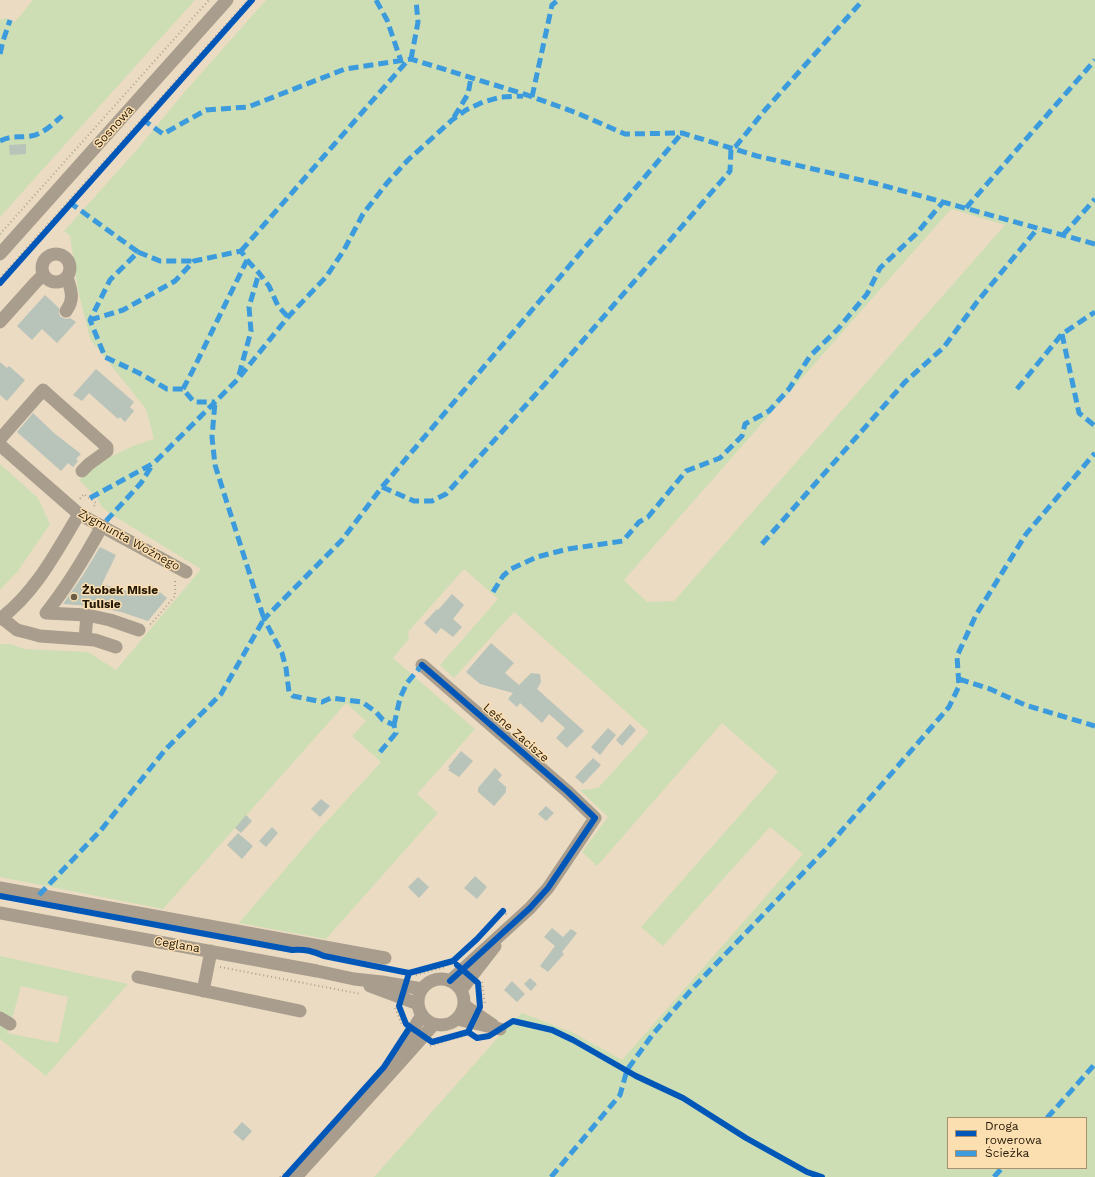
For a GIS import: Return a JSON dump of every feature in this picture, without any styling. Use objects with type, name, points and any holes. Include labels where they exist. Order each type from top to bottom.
[{"type":"street","name":"Sosnowa","points":[[0,254],[227,0]]},
{"type":"street","points":[[54,254],[64,257],[68,261],[70,267],[67,277],[62,281],[57,282],[47,279],[43,275],[42,270],[44,259],[54,254]]},
{"type":"street","points":[[0,322],[34,283],[43,275]]},
{"type":"street","points":[[66,311],[72,299],[67,277]]},
{"type":"street","points":[[0,439],[43,390],[107,447],[107,450],[82,471]]},
{"type":"street","name":"Zygmunta Woźnego","points":[[0,445],[79,514],[182,570]]},
{"type":"street","points":[[79,514],[42,576],[28,594],[1,619],[17,630],[40,636],[95,640],[116,647]]},
{"type":"street","points":[[102,526],[74,575],[46,614],[87,615],[110,620],[140,630]]},
{"type":"street","points":[[85,639],[87,615]]},
{"type":"street","name":"Leśne Zacisze","points":[[422,665],[562,787],[595,818],[548,888],[530,908],[510,926]]},
{"type":"street","points":[[0,888],[385,958]]},
{"type":"street","name":"Ceglana","points":[[0,913],[211,951],[354,979],[382,982],[403,992],[420,1009]]},
{"type":"street","points":[[461,990],[510,926]]},
{"type":"street","points":[[203,991],[211,951]]},
{"type":"street","points":[[422,1037],[418,996],[422,989],[427,983],[434,980],[450,980],[472,975]]},
{"type":"street","points":[[138,977],[300,1011]]},
{"type":"street","points":[[420,1009],[427,1020],[434,1024],[442,1025],[457,1019],[462,1012],[464,997],[461,990],[450,980]]},
{"type":"street","name":"Ceglana","points":[[403,992],[422,989]]},
{"type":"street","points":[[464,1005],[475,1024]]},
{"type":"street","points":[[457,1019],[475,1024]]},
{"type":"street","points":[[289,1174],[382,1081],[434,1024]]},
{"type":"path","points":[[0,234],[209,0]]},
{"type":"path","points":[[0,278],[248,0]]},
{"type":"path","points":[[0,283],[252,0]]},
{"type":"path","points":[[140,630],[147,624],[151,624],[175,596],[174,572],[182,570]]},
{"type":"path","points":[[498,917],[503,911],[510,926]]},
{"type":"path","points":[[472,975],[485,1007],[475,1024],[432,1042],[422,1037],[406,1024],[399,1006],[409,973],[453,961],[472,975],[478,983],[480,1007],[475,1024],[477,1038]]},
{"type":"path","points":[[422,1037],[475,1024]]},
{"type":"path","points":[[280,1177],[289,1174]]},
{"type":"green space","points":[[33,0],[195,0],[0,217],[0,20],[6,18],[15,22]]},
{"type":"green space","points":[[266,0],[1095,0],[1095,1177],[374,1177],[511,1023],[522,1013],[574,1033],[622,1060],[803,854],[770,827],[663,946],[641,927],[778,772],[722,723],[597,866],[582,852],[608,817],[580,790],[598,788],[649,732],[514,612],[454,678],[440,665],[498,599],[464,569],[408,632],[409,639],[393,658],[475,729],[417,794],[438,813],[326,939],[239,923],[317,832],[381,762],[352,736],[366,721],[346,703],[163,909],[0,877],[0,644],[11,644],[24,649],[88,652],[116,670],[201,569],[109,513],[101,506],[98,499],[79,480],[106,459],[133,446],[154,439],[146,409],[90,339],[78,290],[70,236],[64,231],[135,152],[182,95]],"holes":[[[951,209],[1005,225],[674,601],[647,602],[624,580]]]},
{"type":"green space","points":[[0,464],[38,498],[50,524],[18,571],[0,590]]},
{"type":"green space","points":[[0,956],[128,984],[46,1076],[0,1039],[0,1023],[9,1028],[7,1033],[58,1043],[68,997],[21,986],[12,1019],[0,1013]]},
{"type":"building","points":[[26,144],[26,154],[10,155],[9,145]]},
{"type":"building","points":[[45,295],[59,308],[59,314],[61,317],[66,319],[70,318],[76,322],[57,343],[42,329],[32,340],[17,326]]},
{"type":"building","points":[[0,362],[7,368],[9,366],[25,380],[7,401],[0,395]]},
{"type":"building","points":[[96,369],[134,402],[130,407],[134,411],[125,422],[120,417],[118,419],[89,393],[82,401],[73,395]]},
{"type":"building","points":[[33,413],[54,433],[81,454],[76,459],[78,461],[73,467],[68,463],[61,471],[17,432]]},
{"type":"building","points":[[100,547],[116,555],[102,584],[141,595],[150,584],[167,598],[148,621],[121,612],[91,606],[63,604]]},
{"type":"building","points":[[452,594],[464,605],[453,619],[462,627],[453,637],[441,628],[436,634],[424,623]]},
{"type":"building","points":[[491,643],[514,663],[505,673],[519,685],[531,673],[540,674],[541,682],[537,689],[584,731],[567,748],[556,738],[565,728],[549,714],[542,723],[520,703],[517,707],[508,699],[513,693],[480,684],[466,672]]},
{"type":"building","points":[[630,724],[636,730],[622,746],[616,740]]},
{"type":"building","points":[[608,728],[616,735],[600,755],[591,747]]},
{"type":"building","points":[[461,751],[473,761],[459,777],[448,770],[450,768],[448,767]]},
{"type":"building","points":[[593,758],[601,765],[583,784],[575,777]]},
{"type":"building","points":[[495,768],[502,775],[498,780],[506,787],[506,792],[494,806],[478,792],[478,788]]},
{"type":"building","points":[[321,799],[330,806],[320,817],[311,809]]},
{"type":"building","points":[[546,806],[554,813],[546,821],[538,814]]},
{"type":"building","points":[[246,815],[252,821],[241,833],[235,828]]},
{"type":"building","points":[[272,827],[278,833],[266,847],[259,841]]},
{"type":"building","points":[[238,833],[253,846],[242,859],[227,845]]},
{"type":"building","points":[[475,876],[487,887],[477,899],[464,888]]},
{"type":"building","points":[[418,877],[429,887],[419,898],[408,887]]},
{"type":"building","points":[[552,928],[563,937],[571,929],[577,933],[562,952],[564,954],[548,972],[540,966],[555,946],[544,937]]},
{"type":"building","points":[[530,978],[537,984],[531,991],[524,984]]},
{"type":"building","points":[[512,981],[525,994],[517,1002],[504,990]]},
{"type":"building","points":[[242,1122],[252,1131],[243,1141],[233,1132]]},
{"type":"marked path","points":[[376,0],[387,20],[401,61]]},
{"type":"marked path","points":[[411,59],[418,22],[416,0]]},
{"type":"marked path","points":[[532,97],[552,5],[558,0]]},
{"type":"marked path","points":[[382,487],[414,501],[432,501],[446,494],[553,375],[730,171],[731,149],[736,146],[765,110],[863,0]]},
{"type":"marked path","points":[[0,54],[10,20]]},
{"type":"marked path","points":[[142,119],[163,134],[206,110],[248,107],[345,69],[411,59],[527,95],[577,113],[625,134],[682,133],[757,156],[874,183],[1095,244]]},
{"type":"marked path","points":[[241,251],[408,60]]},
{"type":"marked path","points":[[966,208],[1095,60]]},
{"type":"marked path","points":[[454,117],[468,94],[471,78]]},
{"type":"marked path","points":[[90,498],[154,463],[238,379],[288,317],[326,277],[344,250],[363,214],[387,183],[408,160],[452,120],[466,110],[483,102],[501,97],[523,96]]},
{"type":"marked path","points":[[0,141],[12,137],[26,137],[40,133],[62,116]]},
{"type":"marked path","points":[[380,752],[396,733],[394,725],[383,720],[376,712],[362,702],[331,698],[322,702],[293,696],[289,692],[286,668],[282,653],[264,619],[342,540],[382,487],[682,133]]},
{"type":"marked path","points":[[1063,235],[1095,199]]},
{"type":"marked path","points":[[69,202],[138,252],[110,280],[90,320],[105,357],[139,373],[167,389],[183,389],[194,402],[215,402]]},
{"type":"marked path","points":[[493,592],[503,576],[511,569],[537,557],[568,549],[623,541],[639,522],[648,517],[686,471],[720,458],[742,436],[745,424],[769,411],[789,389],[810,356],[838,329],[867,294],[880,268],[916,234],[943,202]]},
{"type":"marked path","points":[[762,544],[905,382],[944,347],[977,302],[1038,228]]},
{"type":"marked path","points":[[90,320],[123,310],[175,281],[194,261],[241,251],[247,260],[183,389]]},
{"type":"marked path","points":[[138,252],[160,261],[194,261]]},
{"type":"marked path","points":[[247,260],[269,286],[278,306],[288,317]]},
{"type":"marked path","points":[[239,375],[251,331],[249,307],[259,273]]},
{"type":"marked path","points":[[1017,389],[1062,334],[1095,312]]},
{"type":"marked path","points":[[1062,334],[1079,413],[1095,426]]},
{"type":"marked path","points":[[39,895],[101,830],[165,750],[221,694],[264,619],[215,465],[212,437],[215,402]]},
{"type":"marked path","points":[[551,1177],[620,1095],[627,1070],[653,1034],[691,990],[825,850],[949,707],[959,686],[957,656],[976,615],[1026,534],[1095,453]]},
{"type":"marked path","points":[[106,521],[141,483],[153,464]]},
{"type":"marked path","points":[[394,725],[400,698],[407,683],[422,665]]},
{"type":"marked path","points":[[959,679],[990,689],[1025,705],[1095,726]]},
{"type":"marked path","points":[[1048,1117],[1095,1064]]},
{"type":"marked path","points":[[994,1177],[1001,1169]]},
{"type":"cycle path","points":[[0,283],[252,0]]},
{"type":"cycle path","points":[[422,665],[568,792],[595,818],[548,888],[530,908],[450,981]]},
{"type":"cycle path","points":[[0,896],[292,950],[309,951],[324,956],[409,973],[453,961],[477,939],[503,911]]},
{"type":"cycle path","points":[[457,965],[478,983],[480,1007],[468,1032]]},
{"type":"cycle path","points":[[409,973],[399,1006],[406,1024],[432,1042],[468,1032],[477,1038],[489,1036],[513,1021],[552,1030],[573,1040],[636,1076],[683,1098],[746,1138],[807,1172],[822,1177]]},
{"type":"cycle path","points":[[285,1177],[384,1067],[410,1027]]},
{"type":"place","name":"Żłobek Misie Tulisie","points":[[74,597]]}]
